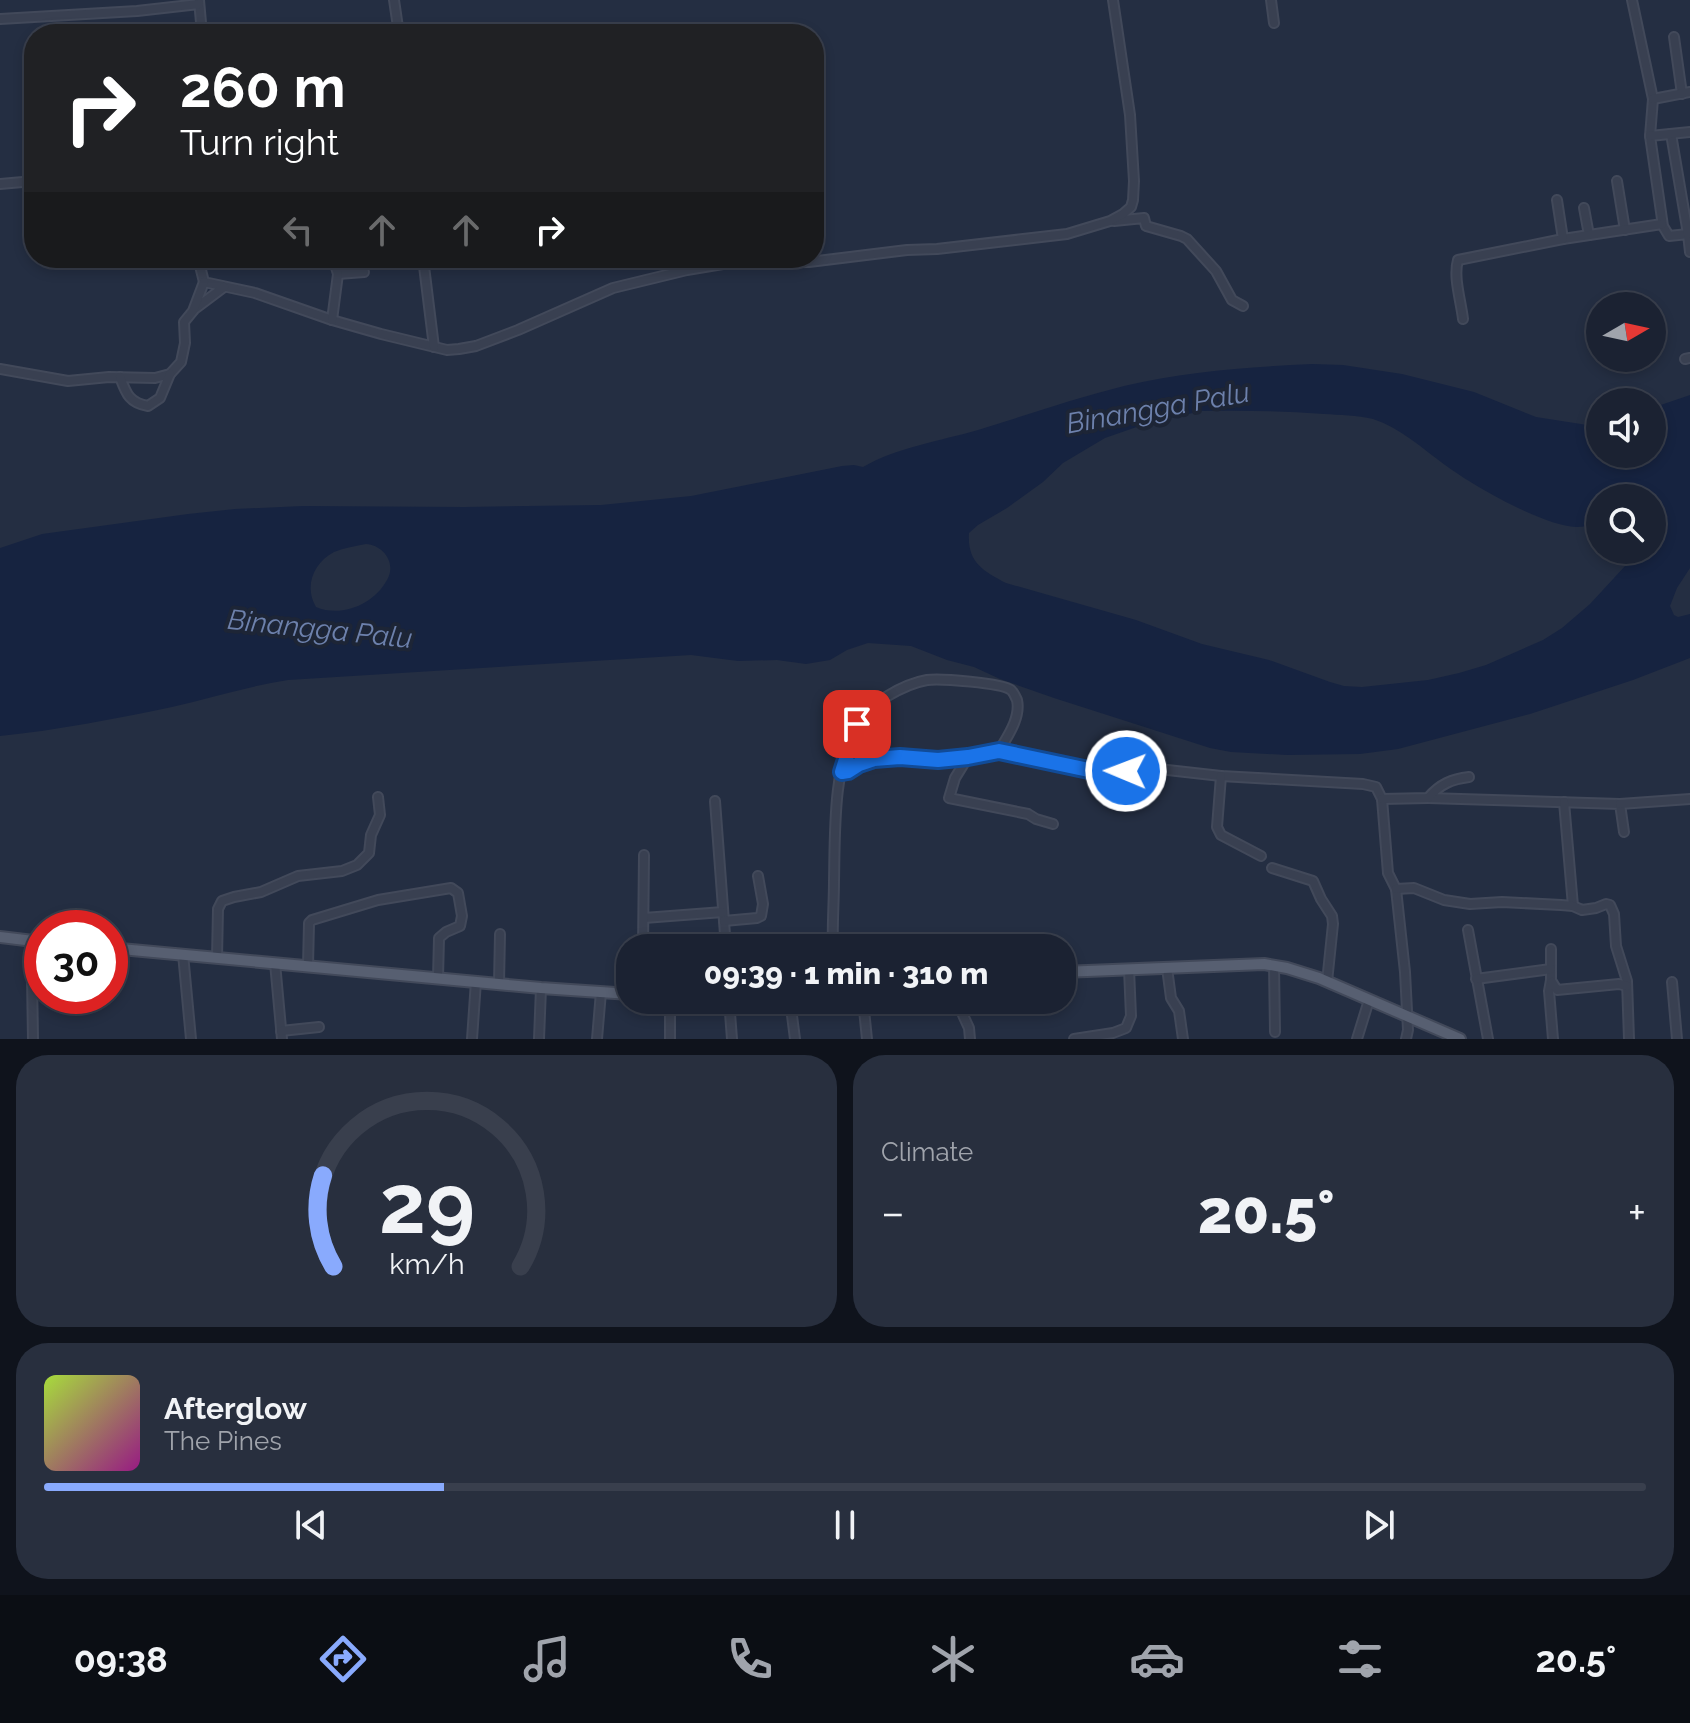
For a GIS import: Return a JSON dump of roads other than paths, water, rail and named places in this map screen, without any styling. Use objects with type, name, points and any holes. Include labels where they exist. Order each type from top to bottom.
[{"type":"main road","points":[[0,937],[24,939]]},
{"type":"main road","points":[[128,949],[616,993]]},
{"type":"main road","points":[[1076,971],[1274,965],[1327,982],[1460,1039]]},
{"type":"street","points":[[394,0],[398,24]]},
{"type":"street","points":[[824,260],[1067,234],[1110,221],[1131,207],[1134,181],[1130,115],[1113,0]]},
{"type":"street","points":[[1632,0],[1653,99],[1650,136],[1662,224],[1669,236],[1689,234]]},
{"type":"street","points":[[1272,1],[1274,23]]},
{"type":"street","points":[[0,19],[137,11],[199,2],[201,24]]},
{"type":"street","points":[[1653,99],[1686,93],[1674,37]]},
{"type":"street","points":[[1650,136],[1690,132]]},
{"type":"street","points":[[1671,134],[1690,252]]},
{"type":"street","points":[[1617,181],[1625,230]]},
{"type":"street","points":[[0,184],[24,182]]},
{"type":"street","points":[[1557,200],[1563,239]]},
{"type":"street","points":[[1584,208],[1589,235]]},
{"type":"street","points":[[1110,221],[1144,218],[1146,226],[1187,239],[1216,271],[1232,300],[1243,306]]},
{"type":"street","points":[[1463,319],[1456,272],[1458,260],[1563,239],[1662,224]]},
{"type":"street","points":[[193,311],[204,282],[200,268]]},
{"type":"street","points":[[332,320],[336,268]]},
{"type":"street","points":[[424,268],[434,347]]},
{"type":"street","points":[[204,282],[255,293],[332,320],[447,350],[476,346],[613,288],[699,268]]},
{"type":"street","points":[[338,274],[364,272]]},
{"type":"street","points":[[120,377],[132,402],[148,406],[160,398],[170,374],[181,362],[185,343],[184,322],[224,287]]},
{"type":"street","points":[[0,369],[68,381],[155,378],[170,374]]},
{"type":"street","points":[[833,934],[835,826],[842,772],[852,735],[865,714],[903,688],[927,680],[971,682],[1011,690],[1017,708],[1013,725],[999,751]]},
{"type":"street","points":[[842,772],[874,759],[900,757],[938,760],[999,751],[1098,772],[1141,767],[1376,787],[1382,799],[1388,873],[1396,889],[1405,972],[1406,1039]]},
{"type":"street","points":[[968,757],[952,784],[949,798],[1028,814],[1053,824]]},
{"type":"street","points":[[1221,776],[1218,831],[1261,856]]},
{"type":"street","points":[[1428,798],[1442,784],[1469,777]]},
{"type":"street","points":[[217,958],[218,909],[222,901],[261,892],[298,876],[342,871],[357,865],[369,853],[371,835],[380,815],[378,797]]},
{"type":"street","points":[[1382,799],[1620,804],[1690,799]]},
{"type":"street","points":[[715,801],[725,934]]},
{"type":"street","points":[[1564,802],[1573,906]]},
{"type":"street","points":[[1620,804],[1624,832]]},
{"type":"street","points":[[643,934],[644,855]]},
{"type":"street","points":[[1272,868],[1313,881],[1331,913],[1333,924],[1327,982]]},
{"type":"street","points":[[644,918],[761,916],[763,904],[758,876]]},
{"type":"street","points":[[308,966],[309,923],[312,920],[378,900],[451,888],[458,893],[461,921],[460,926],[439,938],[438,978]]},
{"type":"street","points":[[1396,889],[1414,888],[1454,902],[1573,906],[1582,910],[1606,904],[1612,907],[1616,946],[1627,986],[1629,1039]]},
{"type":"street","points":[[1468,930],[1488,1039]]},
{"type":"street","points":[[499,983],[500,934]]},
{"type":"street","points":[[1551,949],[1549,991],[1553,1039]]},
{"type":"street","points":[[183,954],[191,1039]]},
{"type":"street","points":[[275,963],[281,1035],[319,1027]]},
{"type":"street","points":[[1274,965],[1275,1032]]},
{"type":"street","points":[[1167,968],[1171,998],[1179,1011],[1183,1039]]},
{"type":"street","points":[[1074,1039],[1126,1028],[1131,1016],[1129,969]]},
{"type":"street","points":[[1476,979],[1551,969]]},
{"type":"street","points":[[1551,980],[1557,990],[1619,984],[1627,986]]},
{"type":"street","points":[[472,1039],[476,981]]},
{"type":"street","points":[[1672,982],[1677,1039]]},
{"type":"street","points":[[539,1039],[541,988]]},
{"type":"street","points":[[597,1039],[601,992]]},
{"type":"street","points":[[1357,1039],[1369,1000]]},
{"type":"street","points":[[33,1014],[33,1039]]},
{"type":"street","points":[[670,1014],[670,1039]]},
{"type":"street","points":[[730,1014],[732,1039]]},
{"type":"street","points":[[792,1014],[795,1039]]},
{"type":"street","points":[[864,1014],[867,1039]]},
{"type":"street","points":[[963,1014],[970,1039]]},
{"type":"water","name":"Binangga Palu","points":[[1343,365],[1402,374],[1474,392],[1536,417],[1586,425],[1586,468],[1666,468],[1666,403],[1690,395],[1690,568],[1670,606],[1678,617],[1690,614],[1690,658],[1530,714],[1398,749],[1360,754],[1287,755],[1210,748],[1054,698],[911,646],[868,643],[830,660],[806,664],[691,655],[288,680],[129,716],[0,736],[0,548],[42,534],[235,509],[601,505],[691,496],[842,466],[863,467],[905,449],[1087,396],[1147,381],[1218,370]],"holes":[[[1202,411],[1373,419],[1402,433],[1490,493],[1562,525],[1586,526],[1586,484],[1666,484],[1666,564],[1627,564],[1590,604],[1562,628],[1543,640],[1486,665],[1428,680],[1362,687],[1330,682],[1269,660],[1202,644],[1136,620],[1006,583],[984,570],[974,558],[969,533],[1043,482],[1063,463],[1105,438],[1151,422]],[[372,545],[383,551],[389,561],[390,574],[381,589],[366,602],[346,610],[316,607],[311,584],[321,562],[334,552]]]}]
